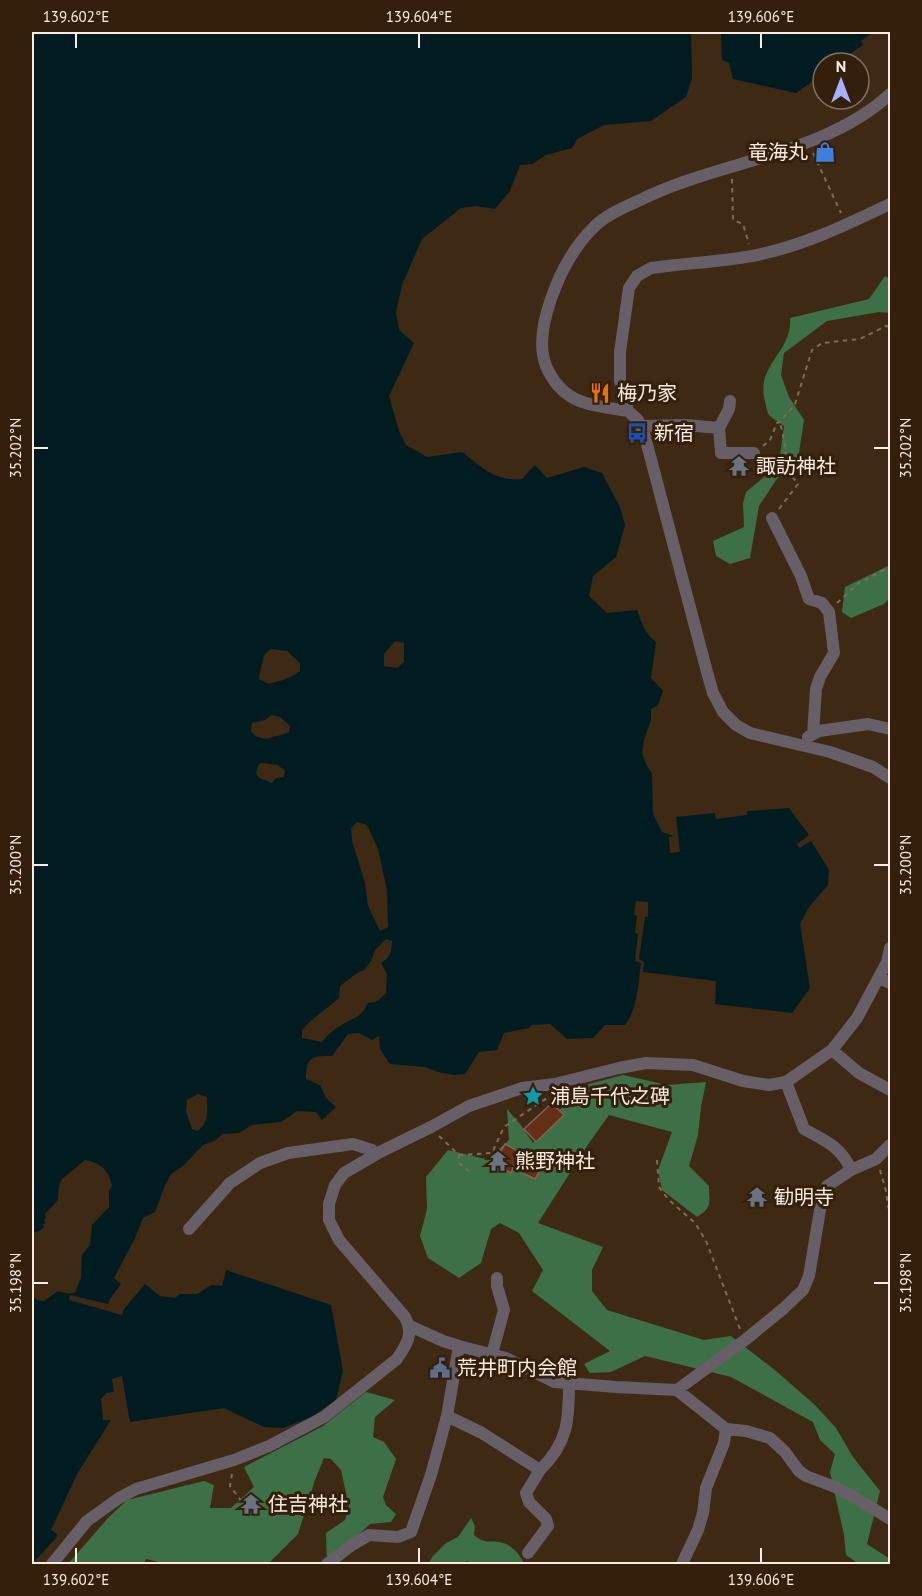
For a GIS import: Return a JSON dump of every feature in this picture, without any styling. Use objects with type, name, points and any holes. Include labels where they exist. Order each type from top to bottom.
[{"type":"street","points":[[628,411],[586,405],[563,392],[551,377],[543,359],[542,338],[547,311],[557,280],[574,251],[595,225],[648,196],[680,183],[808,142],[856,121],[876,108],[891,94]]},
{"type":"street","points":[[891,204],[824,235],[791,246],[753,256],[651,268],[637,276],[629,288],[620,352],[620,381],[628,411],[641,426],[713,693],[723,712],[736,725],[750,733],[830,752],[873,766],[891,778]]},
{"type":"street","points":[[729,401],[729,408],[719,428],[721,453],[754,453]]},
{"type":"street","points":[[641,426],[686,425],[719,428]]},
{"type":"street","points":[[772,518],[801,576],[809,599],[822,603],[829,612],[834,653],[816,689],[813,734]]},
{"type":"street","points":[[796,744],[819,731],[868,724],[889,725]]},
{"type":"street","points":[[52,1564],[87,1521],[119,1498],[136,1489],[234,1460],[269,1446],[324,1417],[397,1359],[410,1336],[410,1326],[405,1317],[339,1240],[328,1220],[329,1204],[335,1185],[344,1173],[469,1106],[522,1088],[555,1084],[619,1068],[646,1063],[693,1065],[743,1081],[769,1085],[786,1082],[832,1050],[857,1018],[887,962],[891,948]]},
{"type":"street","points":[[879,978],[891,983]]},
{"type":"street","points":[[832,1050],[859,1073],[891,1090]]},
{"type":"street","points":[[786,1082],[804,1129],[834,1146],[851,1170]]},
{"type":"street","points":[[189,1229],[230,1183],[260,1163],[288,1153],[353,1144],[372,1150],[375,1155]]},
{"type":"street","points":[[677,1390],[745,1340],[803,1290],[809,1276],[820,1210],[828,1186],[851,1170],[876,1159],[891,1145]]},
{"type":"street","points":[[492,1354],[504,1310],[497,1278]]},
{"type":"street","points":[[410,1326],[443,1341],[506,1358],[554,1382],[677,1390],[726,1429],[746,1431],[770,1438],[785,1452],[799,1472],[856,1498],[891,1519]]},
{"type":"street","points":[[327,1564],[369,1535],[398,1537],[411,1532],[431,1475],[447,1416],[459,1346]]},
{"type":"street","points":[[528,1553],[548,1526],[546,1520],[529,1502],[526,1493],[540,1470],[553,1458],[564,1436],[569,1412],[569,1383]]},
{"type":"street","points":[[447,1416],[482,1433],[540,1470]]},
{"type":"street","points":[[682,1564],[698,1530],[706,1488],[724,1443],[726,1429]]},
{"type":"path","points":[[808,142],[846,224]]},
{"type":"path","points":[[732,166],[733,220],[743,224],[753,256]]},
{"type":"path","points":[[754,453],[770,440],[777,423],[795,404],[812,350],[822,343],[860,339],[886,326],[891,327]]},
{"type":"path","points":[[772,518],[798,484],[787,471],[785,444],[780,422]]},
{"type":"path","points":[[829,612],[859,583],[891,567]]},
{"type":"path","points":[[431,1127],[459,1155],[492,1153],[504,1127],[546,1100],[555,1084]]},
{"type":"path","points":[[459,1155],[458,1162],[469,1171]]},
{"type":"path","points":[[876,1159],[891,1212]]},
{"type":"path","points":[[657,1160],[659,1187],[668,1199],[695,1223],[706,1241],[745,1340]]},
{"type":"path","points":[[234,1460],[230,1486],[242,1502]]},
{"type":"green space","points":[[885,276],[890,279],[890,313],[879,312],[827,321],[784,353],[781,375],[789,397],[804,420],[798,459],[776,480],[759,506],[750,558],[730,564],[716,556],[713,541],[744,527],[743,503],[746,492],[779,463],[784,426],[769,415],[763,388],[769,368],[786,340],[790,318],[869,299]]},
{"type":"green space","points":[[890,565],[890,598],[884,604],[851,618],[842,612],[845,587]]},
{"type":"green space","points":[[623,1075],[667,1085],[706,1082],[698,1135],[689,1166],[709,1186],[708,1207],[697,1217],[662,1190],[658,1170],[672,1132],[609,1115],[538,1223],[603,1247],[592,1270],[592,1291],[607,1310],[704,1340],[731,1336],[815,1405],[836,1428],[853,1457],[880,1491],[867,1544],[890,1559],[890,1564],[859,1564],[846,1555],[844,1535],[830,1472],[835,1454],[820,1440],[813,1422],[731,1377],[645,1356],[611,1372],[590,1373],[584,1364],[610,1351],[532,1291],[543,1270],[519,1233],[500,1223],[491,1229],[481,1263],[459,1278],[428,1258],[420,1236],[427,1209],[426,1177],[448,1150],[489,1158],[509,1140],[507,1109],[533,1143],[563,1106],[589,1084]]},
{"type":"green space","points":[[366,1392],[395,1400],[375,1417],[373,1437],[384,1442],[396,1459],[383,1497],[386,1505],[396,1514],[391,1522],[370,1524],[327,1564],[326,1533],[345,1520],[349,1507],[341,1470],[331,1459],[324,1458],[298,1534],[268,1564],[167,1564],[146,1559],[143,1564],[68,1564],[127,1500],[204,1481],[214,1485],[210,1508],[231,1508],[254,1487],[244,1467],[323,1426]]},
{"type":"green space","points":[[471,1518],[475,1526],[474,1535],[486,1541],[510,1546],[524,1564],[476,1564],[466,1561],[464,1564],[428,1564],[446,1543],[458,1537]]},
{"type":"water","points":[[32,32],[691,32],[692,78],[686,97],[651,121],[604,125],[577,139],[572,148],[546,155],[532,164],[520,165],[510,191],[495,209],[476,206],[461,208],[422,239],[402,285],[396,312],[399,330],[414,343],[389,396],[399,431],[406,445],[427,457],[462,452],[496,476],[512,479],[522,479],[535,465],[547,478],[584,467],[602,473],[620,507],[625,525],[616,557],[593,576],[589,596],[607,613],[637,610],[642,624],[656,642],[651,678],[663,691],[658,705],[651,709],[651,720],[642,753],[652,773],[653,814],[662,832],[674,836],[669,837],[670,853],[680,852],[676,817],[715,813],[716,819],[747,815],[747,811],[789,808],[809,835],[797,844],[799,848],[811,841],[829,870],[828,885],[809,907],[800,924],[810,988],[792,1013],[715,1004],[716,981],[643,972],[644,962],[639,959],[645,917],[648,917],[648,902],[636,901],[635,933],[638,934],[635,961],[641,963],[635,1004],[625,1025],[605,1025],[593,1038],[567,1039],[550,1024],[532,1025],[529,1028],[504,1033],[497,1050],[479,1052],[465,1074],[454,1075],[425,1067],[390,1064],[380,1049],[379,1036],[372,1040],[359,1033],[348,1034],[332,1056],[312,1059],[307,1066],[306,1079],[320,1085],[326,1098],[336,1107],[322,1120],[316,1112],[297,1111],[281,1122],[252,1125],[239,1133],[223,1134],[203,1145],[183,1166],[171,1174],[155,1212],[143,1218],[114,1278],[121,1284],[108,1304],[70,1295],[69,1300],[122,1315],[124,1309],[145,1284],[160,1296],[175,1298],[180,1294],[197,1294],[211,1285],[222,1286],[226,1270],[331,1305],[343,1371],[336,1400],[311,1417],[283,1428],[264,1427],[224,1408],[130,1422],[122,1376],[112,1379],[114,1392],[106,1393],[101,1399],[103,1420],[111,1420],[77,1474],[51,1530],[57,1534],[56,1538],[32,1564],[32,1295],[37,1300],[44,1301],[58,1291],[70,1294],[75,1292],[81,1278],[82,1255],[90,1245],[92,1225],[109,1207],[109,1191],[112,1186],[103,1168],[85,1160],[62,1179],[59,1185],[58,1200],[45,1214],[44,1227],[32,1233]],"holes":[[[395,641],[404,643],[404,662],[397,668],[384,666],[384,654]],[[271,649],[287,651],[300,663],[300,671],[269,684],[259,679],[265,654]],[[272,715],[280,717],[290,726],[289,732],[266,739],[255,736],[251,731],[252,723],[265,720]],[[259,764],[278,765],[285,771],[284,777],[276,778],[272,783],[259,778],[256,773]],[[386,939],[392,941],[390,954],[381,963],[387,974],[386,993],[378,1001],[368,1003],[358,1016],[335,1029],[322,1042],[302,1038],[302,1030],[306,1025],[339,998],[340,986],[364,970],[375,950]],[[198,1094],[207,1097],[206,1119],[198,1131],[192,1129],[186,1112],[187,1100]]]},
{"type":"water","points":[[721,32],[874,32],[861,41],[863,45],[854,51],[811,51],[811,82],[796,93],[733,79],[729,63],[722,60]]},
{"type":"pier","points":[[357,822],[367,825],[378,849],[387,890],[388,927],[380,931],[368,906],[365,883],[352,841],[351,828]]},
{"type":"building","points":[[552,1103],[564,1115],[536,1142],[524,1129]]},
{"type":"building","points":[[505,1144],[521,1153],[519,1157],[541,1168],[535,1179],[513,1168],[511,1173],[494,1164]]},
{"type":"place","name":"竜海丸","points":[[825,152]]},
{"type":"place","name":"梅乃家","points":[[600,393]]},
{"type":"place","name":"新宿","points":[[637,433]]},
{"type":"place","name":"諏訪神社","points":[[739,466]]},
{"type":"place","name":"浦島千代之碑","points":[[533,1096]]},
{"type":"place","name":"熊野神社","points":[[498,1161]]},
{"type":"place","name":"勧明寺","points":[[757,1197]]},
{"type":"place","name":"荒井町内会館","points":[[440,1368]]},
{"type":"place","name":"住吉神社","points":[[251,1504]]}]
